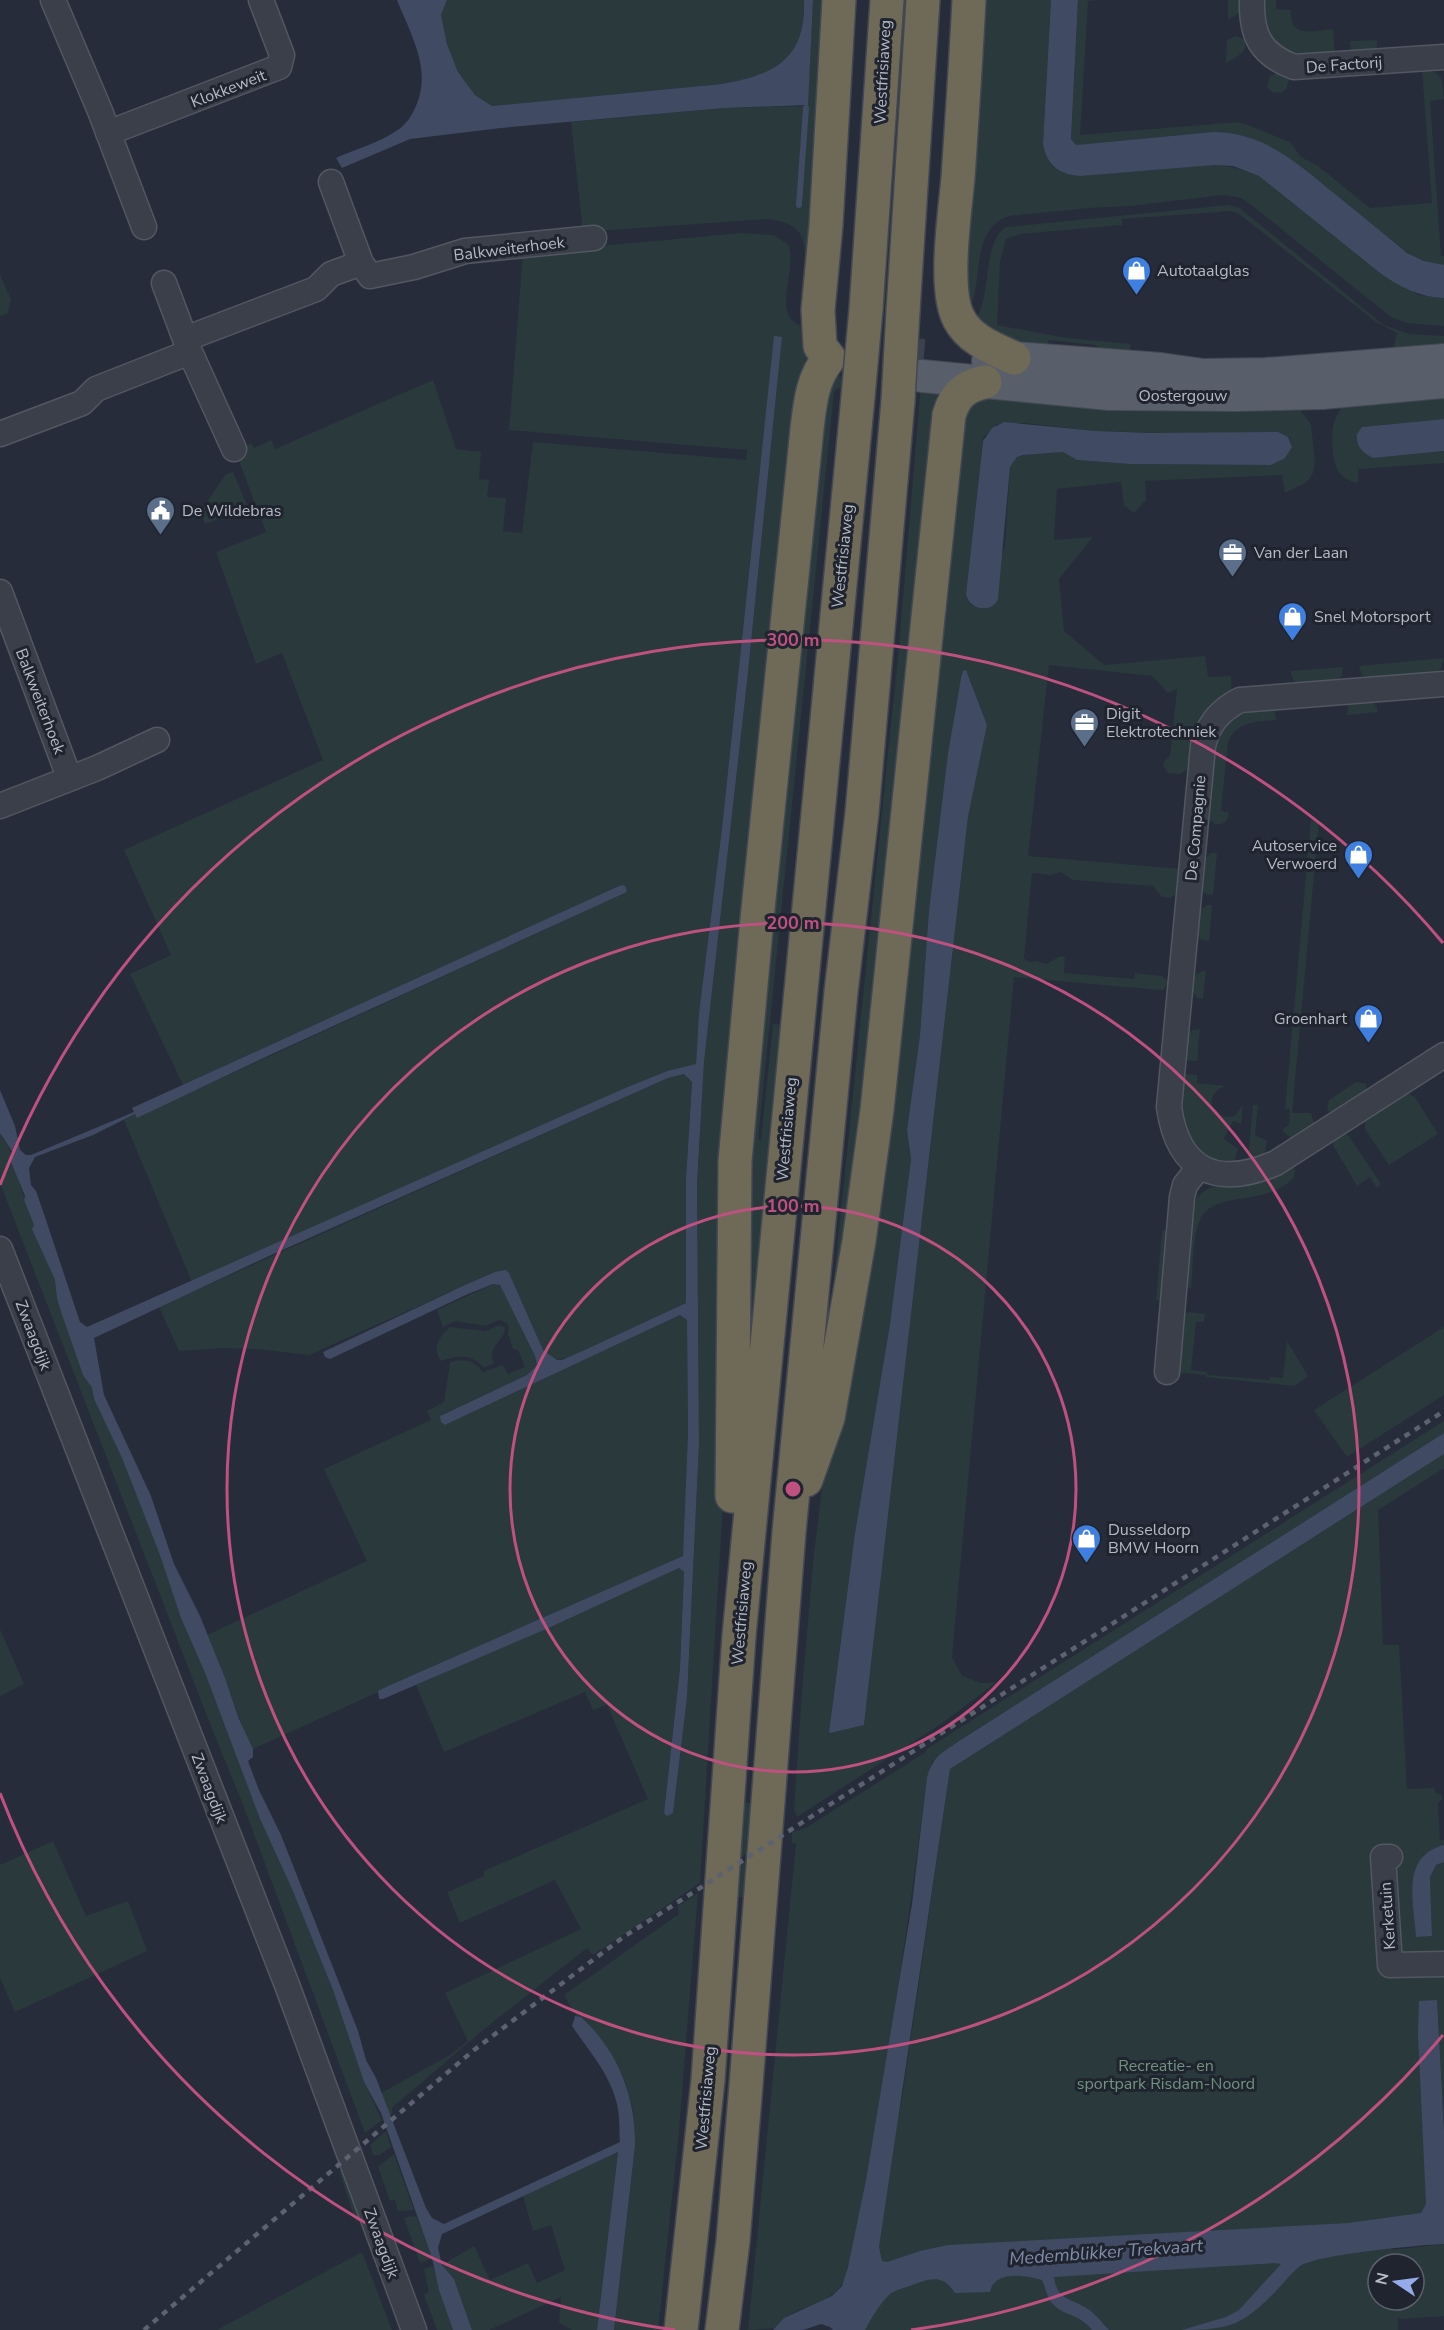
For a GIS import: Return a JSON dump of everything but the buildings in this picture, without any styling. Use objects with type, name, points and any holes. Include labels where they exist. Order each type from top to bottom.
[{"type":"highway","points":[[739,1636],[731,1513],[734,1415],[735,1161],[807,429],[816,378],[840,359],[820,345],[818,310],[826,225],[839,0]]},
{"type":"highway","name":"Westfrisiaweg","points":[[681,2330],[708,2080],[739,1636],[866,309],[886,0]]},
{"type":"highway","points":[[722,2330],[733,2241],[789,1532],[841,992],[864,801],[898,401],[923,0]]},
{"type":"highway","points":[[969,0],[951,274],[952,298],[957,317],[969,333],[983,343],[1014,358]]},
{"type":"highway","points":[[789,1532],[828,1418],[860,1230],[877,1110],[949,415],[954,400],[962,391],[985,382]]},
{"type":"main road","name":"Oostergouw","points":[[1444,360],[1266,374],[1203,375],[1161,369],[1014,358],[923,366],[985,382],[1109,394],[1322,393],[1444,382]]},
{"type":"street","points":[[53,0],[144,228]]},
{"type":"street","name":"Klokkeweit","points":[[108,133],[277,69],[282,63],[282,55],[261,0]]},
{"type":"street","name":"De Factorij","points":[[1252,0],[1252,23],[1258,39],[1269,53],[1281,62],[1294,67],[1310,68],[1444,57]]},
{"type":"street","points":[[0,434],[82,403],[96,388],[316,289],[331,274],[361,263],[331,182]]},
{"type":"street","name":"Balkweiterhoek","points":[[361,263],[367,274],[372,276],[414,267],[465,251],[594,238]]},
{"type":"street","points":[[164,283],[188,345],[234,449]]},
{"type":"street","name":"Balkweiterhoek","points":[[0,592],[69,777]]},
{"type":"street","name":"De Compagnie","points":[[1199,1167],[1186,1155],[1177,1141],[1169,1107],[1203,746],[1208,729],[1227,706],[1240,700],[1444,684]]},
{"type":"street","points":[[0,806],[69,777],[97,768],[157,740]]},
{"type":"street","points":[[1167,1372],[1182,1197],[1185,1185],[1199,1167],[1239,1175],[1276,1163],[1444,1055]]},
{"type":"street","name":"Zwaagdijk","points":[[0,1249],[291,1995],[414,2330]]},
{"type":"street","name":"Kerketuin","points":[[1390,1857],[1383,1857],[1390,1965],[1444,1964]]},
{"type":"green space","points":[[447,0],[804,0],[803,20],[793,50],[783,61],[757,75],[722,84],[492,106],[475,95],[458,72],[447,44],[441,15]]},
{"type":"green space","points":[[813,0],[832,0],[803,307],[801,296],[803,240],[792,226],[782,222],[767,219],[583,232],[571,122],[724,108],[804,106],[797,206],[802,207]]},
{"type":"green space","points":[[975,0],[1051,0],[1043,144],[1051,164],[1056,168],[1067,174],[1081,176],[1215,165],[1227,166],[1259,176],[1380,273],[1419,295],[1444,298],[1444,326],[1407,323],[1391,317],[1254,207],[1241,198],[1224,195],[1130,206],[1009,216],[988,232],[983,243],[970,309],[966,303]]},
{"type":"green space","points":[[1078,0],[1098,0],[1088,1],[1080,135],[1238,122],[1290,142],[1301,157],[1318,166],[1370,208],[1432,203],[1422,70],[1434,72],[1442,82],[1444,99],[1430,101],[1441,256],[1444,256],[1444,265],[1424,261],[1407,253],[1293,161],[1264,144],[1248,138],[1213,132],[1076,145],[1071,140]]},
{"type":"green space","points":[[1228,0],[1241,0],[1241,7],[1239,12],[1228,19]]},
{"type":"green space","points":[[1265,0],[1276,0],[1276,9],[1291,10],[1291,19],[1298,29],[1310,32],[1333,29],[1335,57],[1297,59],[1266,37],[1262,4]]},
{"type":"green space","points":[[1236,36],[1244,39],[1244,51],[1226,63],[1227,40]]},
{"type":"green space","points":[[1377,40],[1377,46],[1372,52],[1351,53],[1350,41]]},
{"type":"green space","points":[[1276,73],[1290,77],[1286,89],[1281,93],[1272,92],[1267,87],[1270,76]]},
{"type":"green space","points":[[1229,205],[1240,208],[1384,325],[1409,334],[1444,336],[1444,346],[1393,350],[1397,333],[1376,322],[1239,214],[1232,211],[1122,219],[1122,225],[1020,234],[1006,239],[1000,261],[997,325],[1067,338],[1131,344],[1129,356],[1106,353],[1095,345],[1049,340],[1047,348],[1018,344],[1018,341],[1007,340],[976,319],[984,296],[993,244],[998,234],[1006,227]]},
{"type":"green space","points":[[742,233],[773,235],[788,244],[791,255],[786,306],[789,316],[797,324],[811,328],[793,524],[726,1454],[700,1883],[593,1955],[587,1948],[483,2030],[392,2108],[392,2114],[389,2116],[381,2093],[450,2055],[468,2041],[445,1993],[581,1929],[555,1880],[460,1923],[447,1892],[484,1876],[484,1871],[648,1799],[607,1705],[593,1710],[585,1692],[444,1752],[416,1685],[679,1568],[684,1572],[680,1668],[664,1813],[673,1813],[687,1698],[699,1444],[697,1184],[704,1062],[747,682],[782,337],[760,469],[722,828],[699,1013],[696,1064],[667,1071],[192,1282],[124,1120],[135,1114],[137,1117],[627,892],[626,887],[619,886],[183,1085],[130,974],[171,955],[124,850],[323,760],[282,653],[256,664],[216,552],[266,532],[236,453],[251,443],[254,448],[271,440],[275,449],[433,380],[456,449],[481,452],[479,479],[489,480],[487,497],[506,498],[503,531],[522,533],[533,442],[746,460],[747,450],[509,430],[523,253]]},
{"type":"green space","points":[[0,275],[11,299],[8,313],[0,316]]},
{"type":"green space","points":[[834,376],[845,377],[843,388],[837,388],[834,392],[758,1139],[761,1140],[773,1024],[786,1025],[745,1417],[738,1284],[815,438]]},
{"type":"green space","points":[[921,383],[950,386],[867,1090],[830,1338],[822,1354],[828,1337],[899,646]]},
{"type":"green space","points":[[1444,388],[1444,419],[1362,427],[1357,434],[1357,442],[1373,458],[1444,451],[1444,463],[1358,469],[1359,481],[1357,483],[1342,476],[1334,459],[1332,446],[1336,417],[1345,405],[1359,398]]},
{"type":"green space","points":[[990,398],[1298,408],[1311,424],[1315,463],[1313,473],[1307,482],[1285,493],[1282,475],[1145,481],[1146,500],[1134,513],[1124,505],[1121,482],[1057,489],[1054,540],[1093,537],[1059,579],[1064,631],[1104,665],[1205,656],[1208,677],[1231,676],[1232,693],[1221,698],[1204,715],[1189,768],[1180,774],[1168,773],[1163,766],[1164,761],[1170,756],[1177,689],[1168,693],[1152,676],[1049,665],[1028,856],[1181,869],[1178,893],[1170,898],[1162,897],[1153,886],[1073,880],[1061,872],[1051,875],[1032,873],[1024,958],[1029,962],[1047,964],[1060,956],[1065,957],[1064,973],[1134,979],[1135,973],[1162,976],[1169,982],[1163,990],[1159,990],[1014,977],[952,1657],[962,1676],[981,1683],[997,1682],[941,1724],[797,1817],[794,1810],[814,1553],[951,439],[970,405]],"holes":[[[1024,423],[1096,431],[1289,437],[1292,447],[1271,465],[1130,464],[1077,460],[1063,452],[1017,457],[1010,467],[1005,545],[987,609],[979,608],[968,601],[966,594],[983,438],[997,424]],[[969,677],[987,725],[968,817],[864,1725],[831,1733],[829,1731],[855,1533],[890,1324],[911,1159],[907,1129],[920,1035],[929,910],[948,753],[961,678]]]},
{"type":"green space","points":[[233,472],[248,508],[205,524],[200,512],[226,474]]},
{"type":"green space","points":[[1444,658],[1437,673],[1371,678],[1362,675],[1359,666]]},
{"type":"green space","points":[[1343,667],[1342,676],[1338,679],[1318,684],[1297,682],[1293,680],[1290,671]]},
{"type":"green space","points":[[1372,701],[1377,707],[1377,712],[1347,715],[1350,702]]},
{"type":"green space","points":[[1272,708],[1276,720],[1254,722],[1242,726],[1236,730],[1228,742],[1221,811],[1229,812],[1227,820],[1222,824],[1215,824],[1208,818],[1213,743],[1217,732],[1229,718],[1235,715]]},
{"type":"green space","points":[[1311,820],[1319,821],[1292,1113],[1311,1113],[1314,1123],[1295,1139],[1282,1130],[1289,1125],[1290,1109],[1285,1109]]},
{"type":"green space","points":[[1211,853],[1217,853],[1213,895],[1201,890],[1202,862]]},
{"type":"green space","points":[[1207,905],[1212,905],[1209,942],[1200,939],[1196,925],[1200,912]]},
{"type":"green space","points":[[1206,971],[1203,999],[1197,998],[1190,988],[1192,981],[1197,974]]},
{"type":"green space","points":[[1200,1029],[1197,1061],[1183,1060],[1187,1033]]},
{"type":"green space","points":[[684,1074],[692,1082],[686,1179],[686,1303],[599,1345],[558,1360],[550,1357],[542,1348],[509,1273],[495,1272],[309,1355],[258,1349],[223,1348],[179,1351],[159,1307],[668,1078]]},
{"type":"green space","points":[[1182,1074],[1197,1075],[1197,1083],[1226,1086],[1214,1094],[1212,1100],[1212,1106],[1220,1115],[1235,1116],[1243,1104],[1241,1124],[1233,1121],[1224,1139],[1238,1149],[1234,1161],[1230,1164],[1211,1161],[1194,1148],[1179,1116]]},
{"type":"green space","points":[[1356,1082],[1366,1084],[1367,1091],[1337,1111],[1327,1110],[1329,1100]]},
{"type":"green space","points":[[1406,1092],[1415,1097],[1438,1134],[1389,1165],[1365,1129],[1365,1123],[1373,1111]]},
{"type":"green space","points":[[1253,1105],[1258,1105],[1255,1135],[1267,1141],[1265,1154],[1250,1160],[1248,1156]]},
{"type":"green space","points":[[0,1133],[11,1153],[34,1225],[33,1229],[55,1280],[57,1299],[83,1375],[92,1388],[94,1399],[122,1458],[161,1558],[181,1618],[205,1673],[260,1819],[292,1889],[333,1990],[364,2082],[382,2120],[365,2133],[242,1802],[0,1183]]},
{"type":"green space","points":[[1341,1133],[1348,1135],[1381,1184],[1377,1188],[1370,1177],[1357,1186],[1333,1145],[1334,1137]]},
{"type":"green space","points":[[1292,1167],[1295,1170],[1294,1177],[1283,1186],[1256,1196],[1229,1201],[1207,1211],[1197,1227],[1191,1289],[1184,1284],[1192,1206],[1198,1197],[1211,1188],[1251,1184]]},
{"type":"green space","points":[[1162,1230],[1168,1232],[1164,1299],[1156,1301]]},
{"type":"green space","points":[[493,1284],[501,1285],[535,1356],[537,1365],[527,1375],[441,1415],[445,1425],[680,1315],[687,1320],[688,1433],[684,1556],[388,1686],[253,1749],[245,1734],[207,1635],[367,1561],[324,1469],[431,1420],[427,1411],[444,1402],[450,1362],[468,1361],[483,1372],[503,1365],[508,1374],[525,1367],[518,1350],[513,1349],[507,1323],[499,1320],[486,1326],[455,1321],[443,1327],[437,1310]]},
{"type":"green space","points":[[1189,1312],[1205,1314],[1204,1322],[1196,1322],[1191,1370],[1207,1372],[1207,1375],[1269,1380],[1270,1377],[1283,1378],[1287,1341],[1308,1376],[1295,1386],[1175,1372],[1182,1316]]},
{"type":"green space","points":[[499,1325],[504,1327],[505,1331],[493,1350],[494,1363],[484,1368],[469,1358],[453,1357],[441,1361],[438,1356],[438,1343],[450,1327],[486,1331]]},
{"type":"green space","points":[[1444,1327],[1444,1395],[1347,1457],[1314,1410]]},
{"type":"green space","points":[[1444,1421],[1444,1433],[959,1741],[932,1762],[927,1777],[917,1858],[880,2099],[861,2211],[845,2278],[834,2293],[786,2317],[776,2328],[748,2330],[796,1843],[792,1844],[792,1832],[804,1829]]},
{"type":"green space","name":"Recreatie- en sportpark Risdam-Noord","points":[[1444,1454],[1444,1468],[1378,1510],[1383,1645],[1399,1645],[1407,1789],[1434,1788],[1436,1793],[1442,1795],[1442,1800],[1438,1803],[1440,1840],[1444,1840],[1444,1845],[1423,1855],[1432,1936],[1430,1877],[1436,1865],[1444,1862],[1444,1951],[1417,1953],[1444,1970],[1444,2130],[1437,2000],[1428,2215],[1391,2250],[1444,2244],[1444,2316],[1401,2319],[1398,2317],[1398,2330],[856,2330],[902,2098],[950,1769]]},
{"type":"green space","points":[[0,1629],[24,1684],[0,1696]]},
{"type":"green space","points":[[740,1803],[751,1803],[749,1852],[737,1860]]},
{"type":"green space","points":[[53,1841],[86,1916],[128,1901],[147,1951],[15,2012],[0,1978],[0,1865]]},
{"type":"green space","points":[[748,1860],[745,1897],[735,1897],[737,1867]]},
{"type":"green space","points":[[698,1893],[679,2131],[658,2330],[614,2330],[635,2146],[633,2110],[625,2081],[613,2059],[588,2023],[576,2016],[564,1995],[679,1914],[678,1906]]},
{"type":"green space","points":[[386,2131],[391,2147],[379,2155],[373,2155],[370,2145]]},
{"type":"green space","points":[[618,2152],[597,2330],[572,2330],[559,2323],[561,2297],[489,2330],[472,2330],[454,2279],[442,2265],[474,2246],[490,2280],[528,2263],[537,2283],[565,2270],[551,2225],[533,2231],[523,2196]]},
{"type":"green space","points":[[394,2154],[414,2210],[398,2211],[395,2200],[390,2201],[378,2167]]},
{"type":"green space","points":[[346,2164],[364,2218],[356,2222],[339,2171]]},
{"type":"green space","points":[[417,2217],[432,2258],[420,2263],[404,2218]]},
{"type":"green space","points":[[362,2252],[392,2330],[217,2330]]},
{"type":"green space","points":[[433,2266],[453,2330],[437,2330],[424,2295],[429,2292],[424,2269]]},
{"type":"water","points":[[397,0],[447,0],[441,15],[447,44],[458,72],[475,95],[492,106],[722,84],[757,75],[783,61],[793,50],[803,20],[804,0],[813,0],[808,105],[724,108],[501,128],[410,139],[342,168],[336,158],[396,131],[408,120],[416,106],[422,79],[421,65]]},
{"type":"water","points":[[1051,0],[1078,0],[1071,139],[1076,145],[1213,132],[1231,133],[1264,143],[1307,171],[1407,253],[1424,261],[1444,265],[1444,298],[1418,293],[1387,278],[1259,176],[1233,166],[1215,165],[1081,176],[1067,174],[1056,168],[1051,164],[1043,144]]},
{"type":"water","points":[[774,336],[782,337],[747,682],[704,1062],[697,1184],[699,1444],[687,1698],[673,1813],[667,1816],[664,1813],[680,1668],[684,1572],[679,1568],[546,1629],[383,1699],[379,1699],[378,1691],[683,1556],[688,1433],[687,1320],[680,1315],[445,1425],[441,1422],[440,1416],[527,1375],[537,1365],[535,1356],[500,1285],[493,1284],[468,1294],[330,1359],[325,1357],[323,1352],[465,1285],[495,1272],[506,1270],[543,1350],[557,1360],[587,1349],[686,1303],[686,1179],[692,1082],[684,1074],[668,1078],[269,1256],[94,1338],[104,1395],[151,1496],[174,1564],[200,1616],[225,1678],[239,1719],[253,1749],[253,1757],[248,1761],[259,1790],[281,1835],[358,2031],[366,2060],[376,2078],[426,2208],[432,2218],[444,2224],[620,2142],[619,2113],[614,2093],[598,2063],[572,2026],[575,2016],[581,2017],[594,2030],[615,2060],[622,2076],[632,2110],[635,2146],[614,2330],[597,2330],[618,2152],[442,2234],[438,2248],[442,2265],[454,2279],[472,2330],[453,2330],[439,2290],[432,2258],[381,2113],[364,2082],[333,1990],[292,1889],[260,1819],[205,1673],[181,1618],[161,1558],[122,1458],[94,1399],[92,1388],[83,1375],[57,1299],[55,1280],[32,1229],[34,1225],[24,1200],[25,1196],[11,1162],[13,1153],[0,1133],[0,1090],[15,1126],[20,1150],[26,1155],[31,1155],[134,1112],[132,1108],[619,886],[626,887],[627,892],[137,1118],[135,1114],[93,1135],[35,1157],[29,1168],[31,1185],[36,1191],[80,1322],[87,1327],[623,1089],[667,1071],[696,1064],[699,1013],[722,828]]},
{"type":"water","points":[[1444,419],[1444,451],[1373,458],[1362,451],[1357,442],[1357,434],[1362,427]]},
{"type":"water","points":[[1004,422],[1096,431],[1278,432],[1288,437],[1292,447],[1285,458],[1271,465],[1130,464],[1077,460],[1063,452],[1017,457],[1010,467],[998,599],[991,607],[981,608],[971,604],[966,594],[983,441],[992,428]]},
{"type":"water","points":[[966,670],[987,725],[968,817],[864,1725],[831,1733],[829,1732],[855,1533],[890,1324],[911,1159],[907,1130],[920,1035],[929,910],[948,753],[961,678],[963,671]]},
{"type":"water","name":"Medemblikker Trekvaart","points":[[1444,1433],[1444,1454],[950,1769],[879,2247],[882,2261],[887,2262],[948,2245],[1348,2223],[1421,2213],[1426,2204],[1418,2034],[1419,2001],[1437,2000],[1444,2130],[1444,2244],[1370,2251],[1327,2258],[1300,2266],[1253,2312],[1233,2324],[1211,2329],[1182,2330],[1226,2317],[1239,2310],[1281,2264],[1054,2277],[1058,2291],[1062,2295],[1091,2311],[1109,2330],[1092,2330],[1082,2321],[1059,2309],[1048,2297],[1042,2280],[1011,2276],[997,2280],[990,2292],[955,2293],[945,2282],[935,2279],[899,2289],[885,2299],[865,2330],[833,2330],[821,2324],[803,2330],[773,2330],[784,2318],[832,2296],[842,2286],[848,2267],[866,2180],[912,1904],[927,1777],[935,1759],[959,1741]]},
{"type":"water","points":[[1444,1845],[1444,1862],[1436,1865],[1430,1877],[1432,1936],[1416,1937],[1412,1896],[1415,1870],[1421,1859],[1430,1851]]},
{"type":"waterway","points":[[799,205],[806,108]]},
{"type":"tunnel","points":[[847,352],[866,350],[924,355]]},
{"type":"railway","points":[[144,2330],[474,2050],[622,1938],[1444,1411]]},
{"type":"place","name":"Autotaalglas","points":[[1136,296]]},
{"type":"place","name":"De Wildebras","points":[[161,536]]},
{"type":"place","name":"Van der Laan","points":[[1233,578]]},
{"type":"place","name":"Snel Motorsport","points":[[1293,642]]},
{"type":"place","name":"Digit Elektrotechniek","points":[[1085,748]]},
{"type":"place","name":"Autoservice Verwoerd","points":[[1358,880]]},
{"type":"place","name":"Groenhart","points":[[1368,1044]]},
{"type":"place","name":"Dusseldorp BMW Hoorn","points":[[1087,1564]]}]
